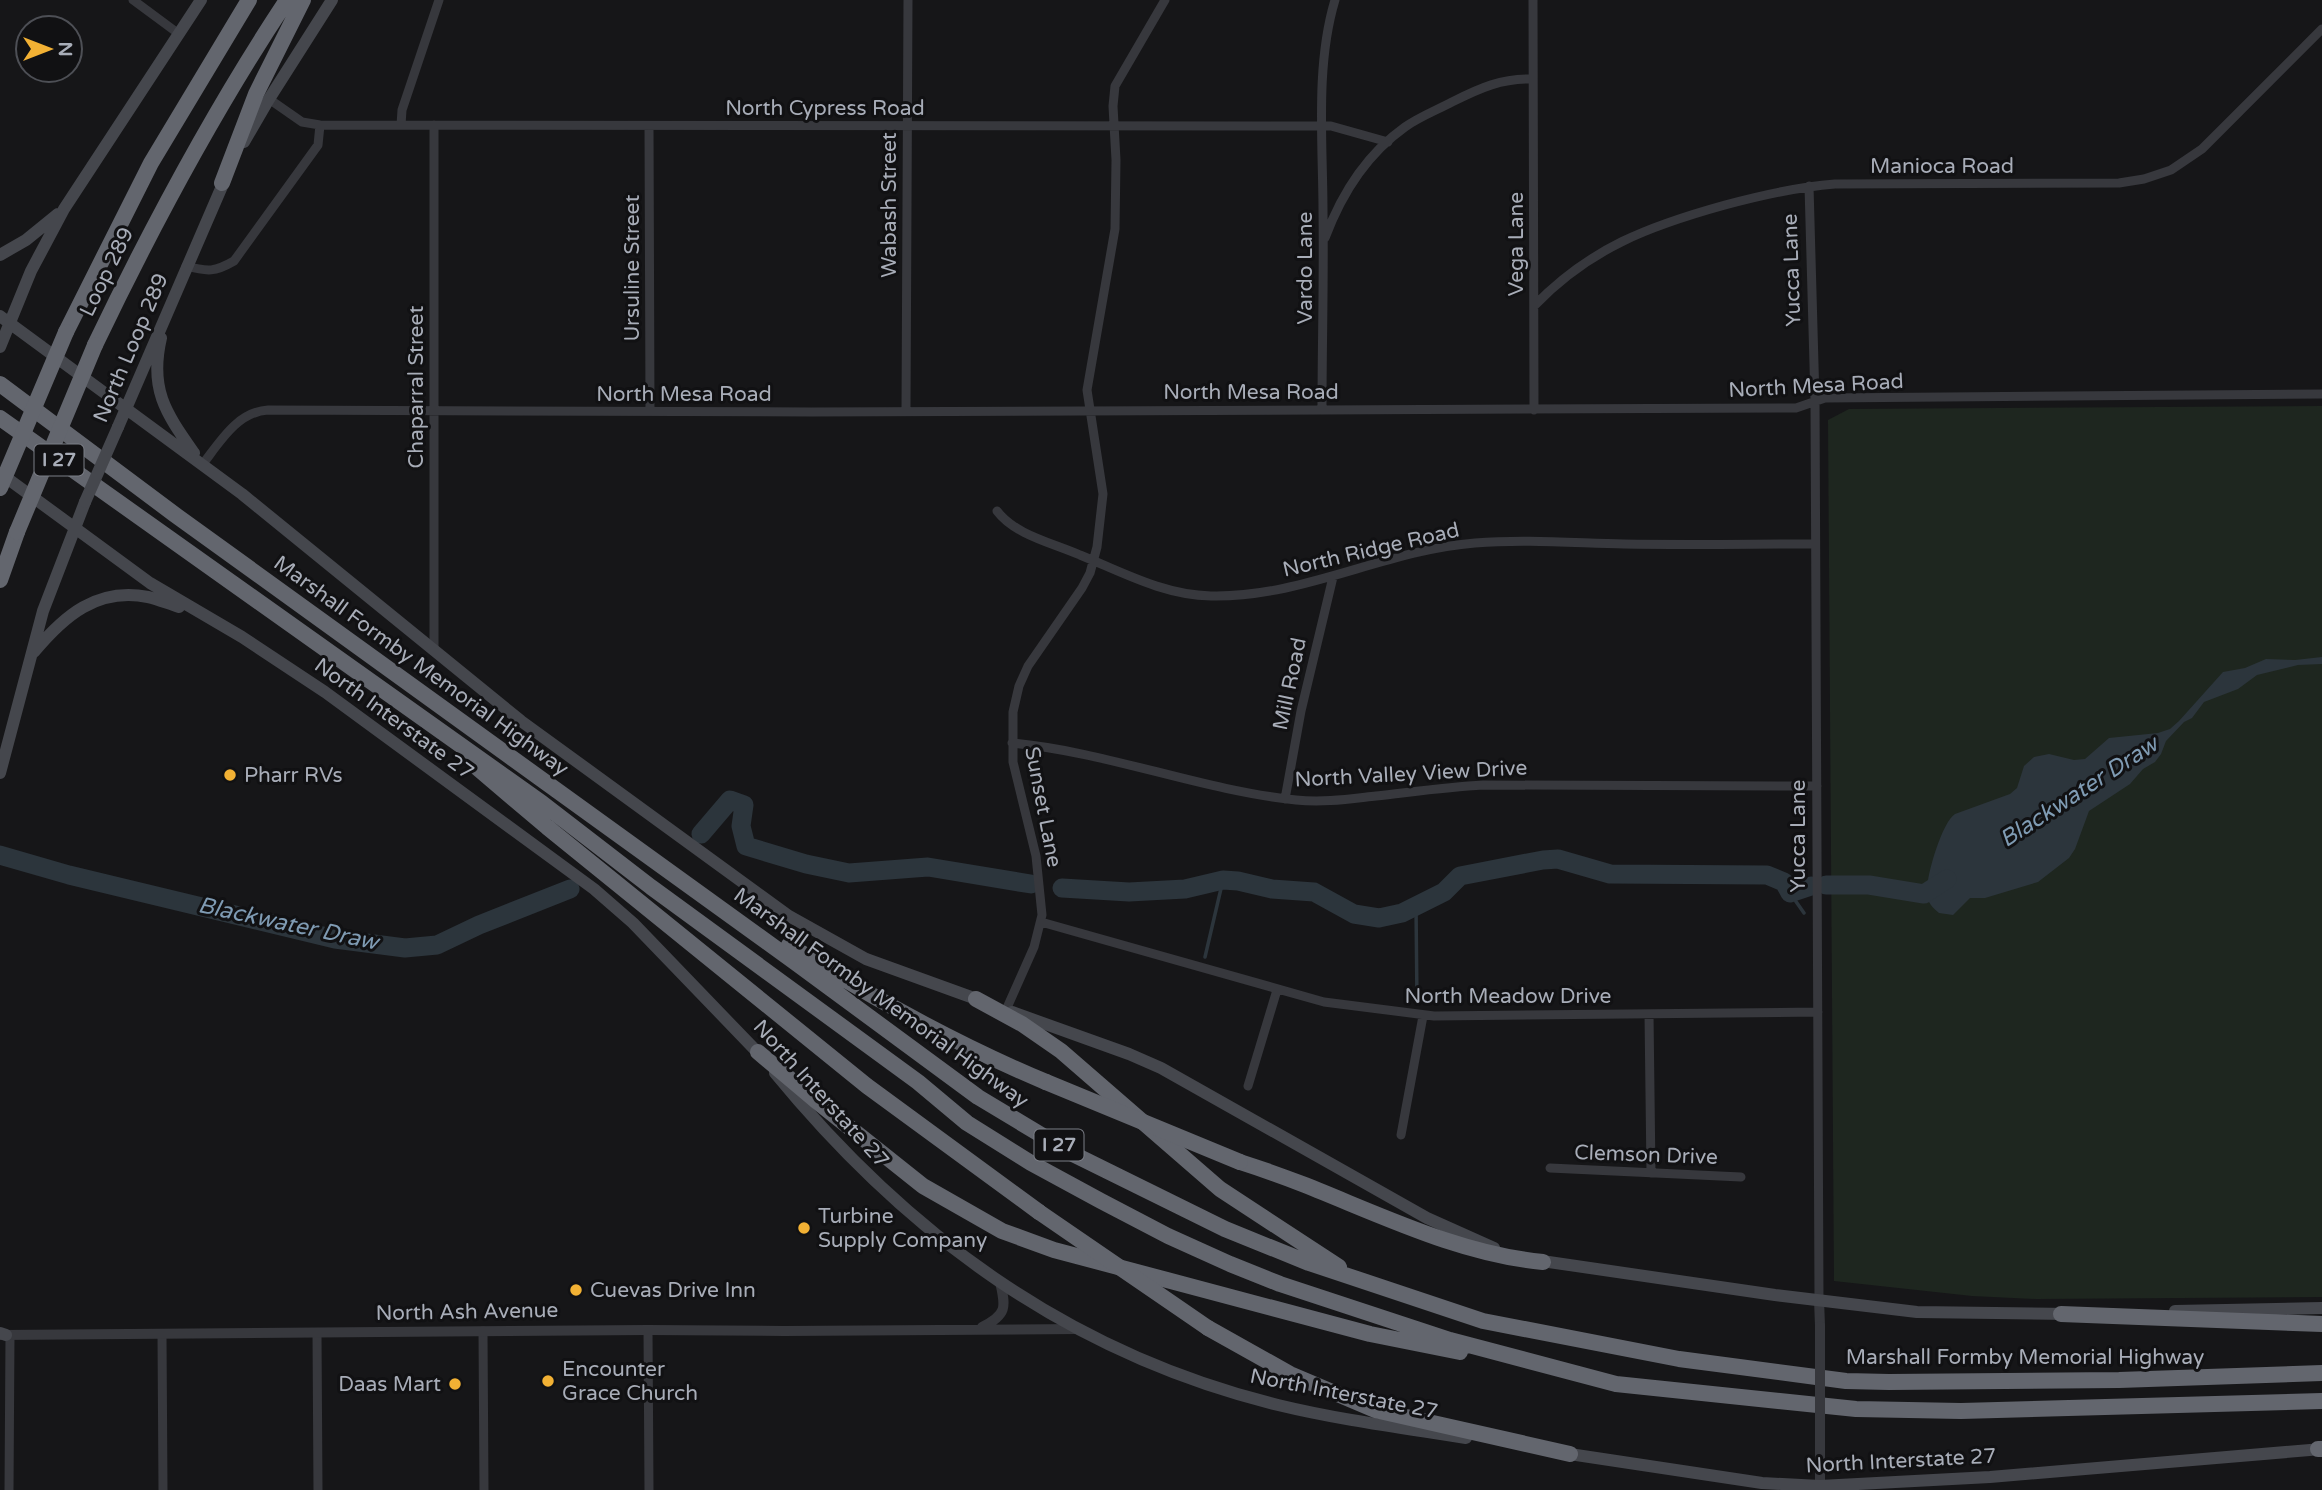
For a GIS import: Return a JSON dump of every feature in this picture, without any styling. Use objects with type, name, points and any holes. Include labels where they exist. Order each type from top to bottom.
[{"type":"highway","name":"Loop 289","points":[[0,488],[66,332],[151,163],[249,0]]},
{"type":"highway","name":"Loop 289","points":[[0,580],[17,532],[95,345],[134,263],[177,182],[287,0]]},
{"type":"highway","points":[[222,183],[256,94],[303,0]]},
{"type":"highway","name":"Marshall Formby Memorial Highway","points":[[0,384],[174,514],[978,1097],[1032,1131],[1224,1229],[1309,1263],[1483,1321],[1590,1344],[1679,1359],[1846,1381],[1998,1382],[2322,1373]]},
{"type":"highway","name":"Marshall Formby Memorial Highway","points":[[0,418],[542,803],[651,887],[918,1082],[967,1123],[1031,1163],[1168,1236],[1280,1284],[1450,1339],[1616,1384],[1869,1409],[1961,1410],[2322,1401]]},
{"type":"highway","points":[[385,689],[547,827],[828,1056],[1039,1212],[1208,1328],[1290,1374],[1375,1410],[1570,1454]]},
{"type":"highway","points":[[667,870],[887,1006],[976,1052],[1240,1162],[1303,1184],[1400,1224],[1508,1259],[1543,1262]]},
{"type":"highway","points":[[976,999],[1022,1024],[1061,1051],[1220,1189],[1356,1278]]},
{"type":"highway","points":[[758,1052],[923,1186],[990,1225],[1021,1239],[1370,1334],[1616,1384]]},
{"type":"highway","points":[[2061,1314],[2322,1324]]},
{"type":"main road","points":[[0,347],[5,319],[64,209],[201,0]]},
{"type":"main road","name":"North Loop 289","points":[[0,773],[43,611],[186,266],[222,183],[269,99],[332,0]]},
{"type":"main road","points":[[0,255],[26,240],[64,209]]},
{"type":"main road","points":[[168,309],[159,349],[159,390],[167,414],[202,465]]},
{"type":"main road","points":[[5,319],[242,494],[569,757],[810,929],[866,959],[1161,1068],[1427,1218],[1505,1252],[1543,1262],[1917,1312],[2061,1314],[2322,1308]]},
{"type":"main road","name":"North Interstate 27","points":[[0,473],[150,583],[242,637],[325,692],[594,889],[633,923],[758,1052],[815,1122],[892,1199],[960,1255],[1000,1282],[1079,1329],[1146,1362],[1277,1405],[1359,1421],[1762,1483],[1820,1488],[1990,1477],[2321,1449]]},
{"type":"main road","points":[[32,655],[51,632],[78,609],[108,597],[148,597],[199,614]]},
{"type":"street","points":[[133,0],[179,34]]},
{"type":"street","points":[[401,125],[402,110],[439,0]]},
{"type":"street","name":"Wabash Street","points":[[906,410],[908,0]]},
{"type":"street","name":"Sunset Lane","points":[[1006,1010],[1034,947],[1041,922],[1036,856],[1015,775],[1013,712],[1019,686],[1028,666],[1082,588],[1094,561],[1102,494],[1089,410],[1088,376],[1115,229],[1115,86],[1165,0]]},
{"type":"street","name":"Vardo Lane","points":[[1322,410],[1322,126],[1326,49],[1335,0]]},
{"type":"street","name":"Vega Lane","points":[[1533,0],[1534,410]]},
{"type":"street","name":"Manioca Road","points":[[1534,306],[1581,265],[1633,235],[1768,194],[1835,184],[2119,183],[2154,177],[2171,170],[2202,149],[2322,29]]},
{"type":"street","points":[[1323,244],[1336,211],[1351,184],[1388,142],[1408,125],[1479,89],[1512,78],[1533,79]]},
{"type":"street","name":"North Cypress Road","points":[[269,99],[302,122],[320,125],[1322,126],[1350,130],[1388,142]]},
{"type":"street","points":[[186,266],[202,271],[218,270],[234,261],[318,145],[320,125]]},
{"type":"street","name":"Chaparral Street","points":[[434,125],[434,649]]},
{"type":"street","name":"Ursuline Street","points":[[649,126],[650,411]]},
{"type":"street","name":"Yucca Lane","points":[[1808,186],[1815,400],[1820,1488]]},
{"type":"street","name":"North Mesa Road","points":[[202,465],[237,422],[260,410],[1796,408],[1825,398],[2322,394]]},
{"type":"street","name":"North Ridge Road","points":[[997,510],[1011,526],[1144,583],[1209,597],[1251,594],[1333,577],[1415,554],[1477,543],[1815,544]]},
{"type":"street","name":"Mill Road","points":[[1285,799],[1301,711],[1333,577]]},
{"type":"street","name":"North Valley View Drive","points":[[1012,743],[1048,747],[1285,799],[1317,802],[1439,787],[1483,785],[1817,786]]},
{"type":"street","name":"North Meadow Drive","points":[[1041,922],[1324,1002],[1423,1016],[1818,1013]]},
{"type":"street","points":[[1248,1086],[1277,990]]},
{"type":"street","points":[[1649,1014],[1651,1172]]},
{"type":"street","points":[[1401,1135],[1423,1016]]},
{"type":"street","name":"Clemson Drive","points":[[1550,1168],[1741,1177]]},
{"type":"street","points":[[977,1330],[1001,1315],[1004,1296],[1000,1282]]},
{"type":"street","points":[[648,1329],[649,1490]]},
{"type":"street","name":"North Ash Avenue","points":[[3,1335],[648,1329],[1079,1329]]},
{"type":"street","points":[[483,1331],[484,1490]]},
{"type":"street","points":[[317,1333],[318,1490]]},
{"type":"street","points":[[3,1335],[9,1490]]},
{"type":"street","points":[[162,1335],[163,1490]]},
{"type":"shaded area","points":[[2322,406],[2322,1297],[2036,1299],[1972,1296],[1834,1281],[1828,420],[1849,409]]},
{"type":"water","points":[[2322,657],[2322,664],[2298,665],[2257,675],[2238,689],[2204,702],[2192,718],[2184,722],[2166,741],[2155,762],[2143,769],[2130,784],[2089,811],[2069,858],[2038,882],[1985,898],[1970,898],[1953,915],[1939,913],[1929,903],[1927,887],[1932,864],[1950,819],[1955,814],[2010,794],[2017,788],[2024,766],[2034,757],[2049,754],[2074,760],[2085,759],[2109,738],[2158,733],[2170,729],[2223,672],[2245,668],[2266,659]]},
{"type":"waterway","name":"Blackwater Draw","points":[[701,834],[730,800],[744,805],[741,826],[746,846],[806,864],[849,873],[928,867],[1031,884]]},
{"type":"waterway","name":"Blackwater Draw","points":[[0,855],[69,875],[335,939],[405,948],[437,945],[479,925],[570,889]]},
{"type":"waterway","name":"Blackwater Draw","points":[[1062,888],[1129,892],[1185,889],[1223,880],[1238,881],[1272,889],[1314,892],[1354,914],[1379,918],[1402,913],[1444,892],[1460,876],[1543,860],[1558,859],[1610,874],[1767,875],[1784,882],[1790,893],[1811,886]]},
{"type":"waterway","name":"Blackwater Draw","points":[[1826,885],[1869,885],[1924,894],[1947,879]]},
{"type":"waterway","points":[[1205,957],[1223,880]]},
{"type":"waterway","points":[[1790,893],[1804,913]]},
{"type":"waterway","points":[[1416,906],[1417,1003]]},
{"type":"place","name":"Pharr RVs","points":[[230,775]]},
{"type":"place","name":"Turbine Supply Company","points":[[804,1228]]},
{"type":"place","name":"Cuevas Drive Inn","points":[[576,1290]]},
{"type":"place","name":"Encounter Grace Church","points":[[548,1381]]},
{"type":"place","name":"Daas Mart","points":[[455,1384]]}]
